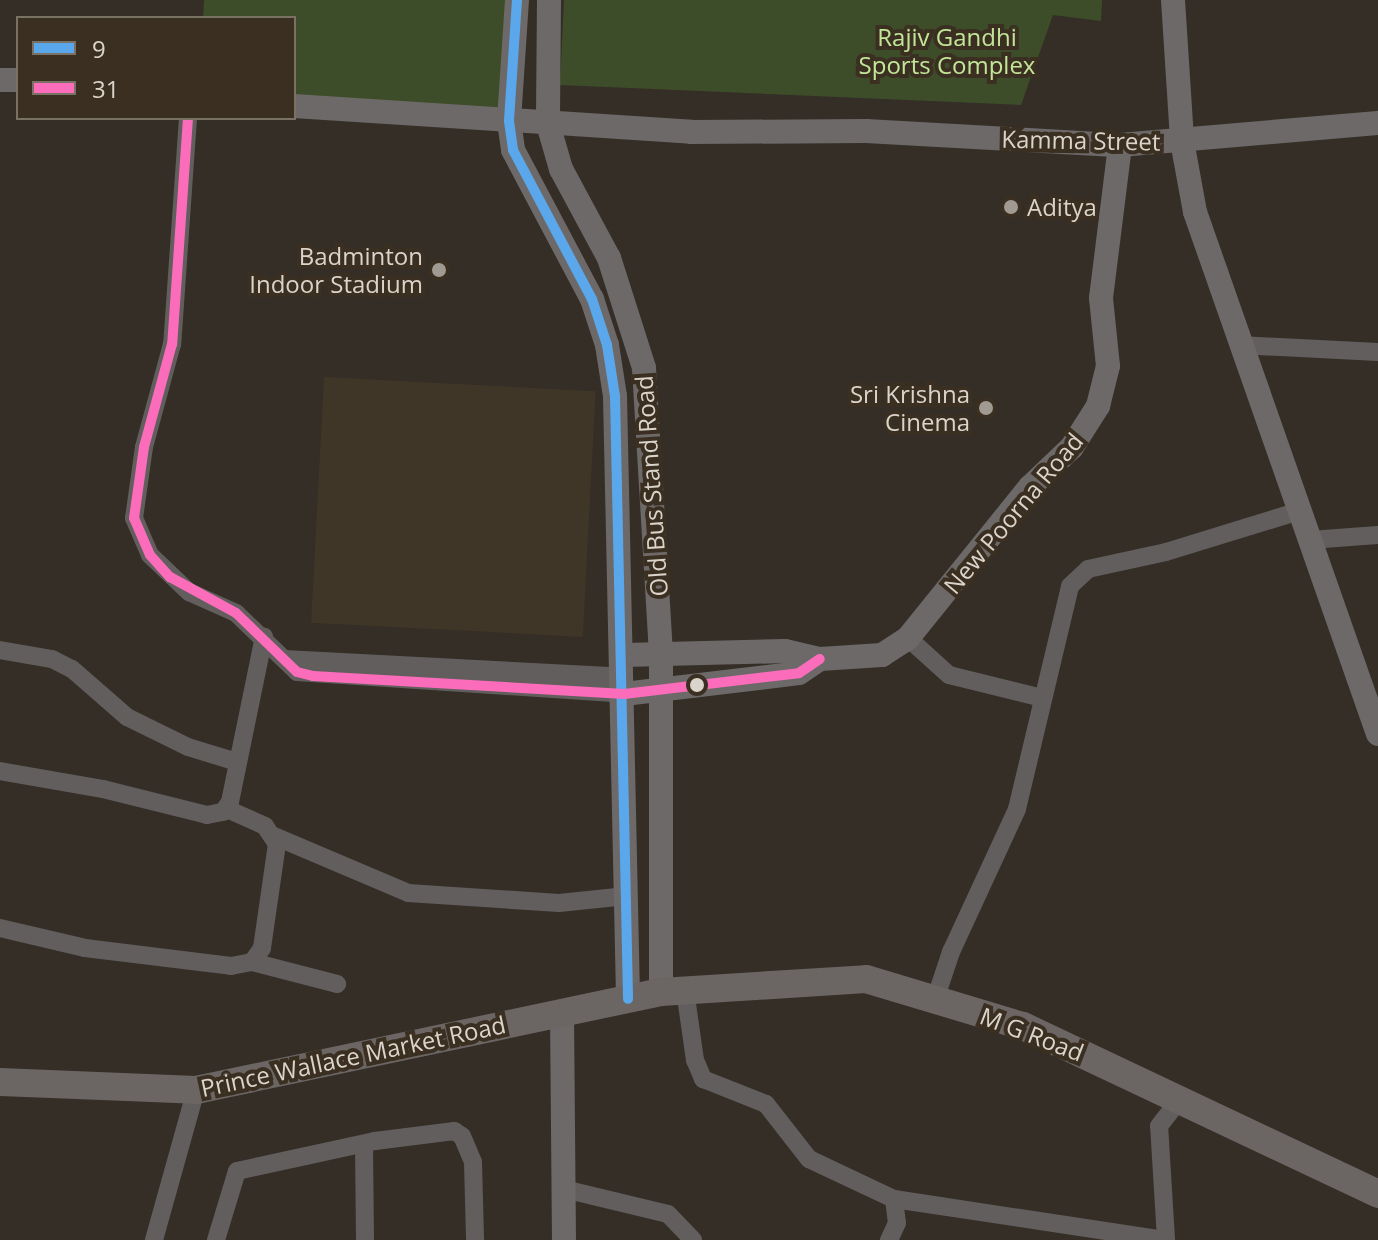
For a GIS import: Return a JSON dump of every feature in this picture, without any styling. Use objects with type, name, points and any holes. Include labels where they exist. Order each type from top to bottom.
[{"type":"main road","name":"Old Bus Stand Road","points":[[517,0],[509,121],[521,170],[582,278],[607,345],[615,396],[624,675],[628,999]]},
{"type":"main road","name":"Old Bus Stand Road","points":[[549,0],[548,124],[561,169],[609,258],[644,368],[661,653],[673,991]]},
{"type":"main road","points":[[1173,0],[1182,141],[1195,212],[1239,345],[1378,734]]},
{"type":"main road","name":"Kamma Street","points":[[296,106],[548,124],[831,134],[866,131],[1120,145],[1378,123]]},
{"type":"main road","name":"New Poorna Road","points":[[820,659],[882,655],[908,638],[1030,487],[1072,447],[1098,406],[1108,366],[1101,298],[1120,145]]},
{"type":"main road","points":[[624,675],[661,653],[785,651],[820,659]]},
{"type":"main road","points":[[624,675],[661,693],[799,673],[820,659]]},
{"type":"main road","name":"M G Road","points":[[628,999],[673,991],[866,979],[1023,1026],[1181,1098],[1378,1194]]},
{"type":"main road","name":"Prince Wallace Market Road","points":[[0,1082],[196,1090],[628,999]]},
{"type":"main road","points":[[562,1013],[564,1240]]},
{"type":"street","points":[[188,120],[172,344],[144,447],[134,518],[150,555],[170,577],[236,613],[264,636],[297,672],[313,676],[624,675]]},
{"type":"street","points":[[1239,345],[1378,352]]},
{"type":"street","points":[[935,1000],[951,952],[1017,809],[1065,597],[1077,576],[1299,511]]},
{"type":"street","points":[[1310,540],[1378,535]]},
{"type":"street","points":[[227,809],[264,636]]},
{"type":"street","points":[[908,638],[949,675],[1042,698]]},
{"type":"street","points":[[0,650],[52,659],[72,669],[127,717],[188,747],[237,762]]},
{"type":"street","points":[[0,771],[103,789],[207,815],[227,809],[265,826],[274,836],[408,893],[559,903],[627,896]]},
{"type":"street","points":[[252,962],[262,948],[278,854],[274,836]]},
{"type":"street","points":[[0,928],[85,948],[231,966],[252,962],[337,984]]},
{"type":"street","points":[[673,991],[703,1079],[766,1104],[809,1159],[894,1199],[1166,1240],[1159,1126],[1181,1098]]},
{"type":"street","points":[[154,1240],[196,1090]]},
{"type":"street","points":[[216,1240],[230,1181],[237,1171],[439,1131],[462,1136],[473,1162],[475,1240]]},
{"type":"street","points":[[364,1144],[365,1240]]},
{"type":"street","points":[[564,1189],[668,1214],[693,1240]]},
{"type":"street","points":[[889,1240],[897,1223],[894,1199]]},
{"type":"shaded area","points":[[324,377],[596,391],[583,637],[311,623]]},
{"type":"green space","points":[[204,0],[515,0],[507,125],[296,112],[296,16],[203,16]]},
{"type":"green space","name":"Rajiv Gandhi Sports Complex","points":[[564,0],[1102,0],[1101,21],[1053,15],[1021,105],[560,85]]},
{"type":"transit line","name":"9","points":[[517,0],[509,121],[513,150],[592,299],[607,345],[615,396],[628,999]]},
{"type":"transit line","name":"31","points":[[188,120],[172,344],[144,447],[134,518],[150,555],[170,577],[236,613],[297,672],[313,676],[624,694],[799,673],[820,659]]},
{"type":"place","name":"Aditya","points":[[1011,207]]},
{"type":"place","name":"Badminton Indoor Stadium","points":[[439,270]]},
{"type":"place","name":"Sri Krishna Cinema","points":[[986,408]]}]
